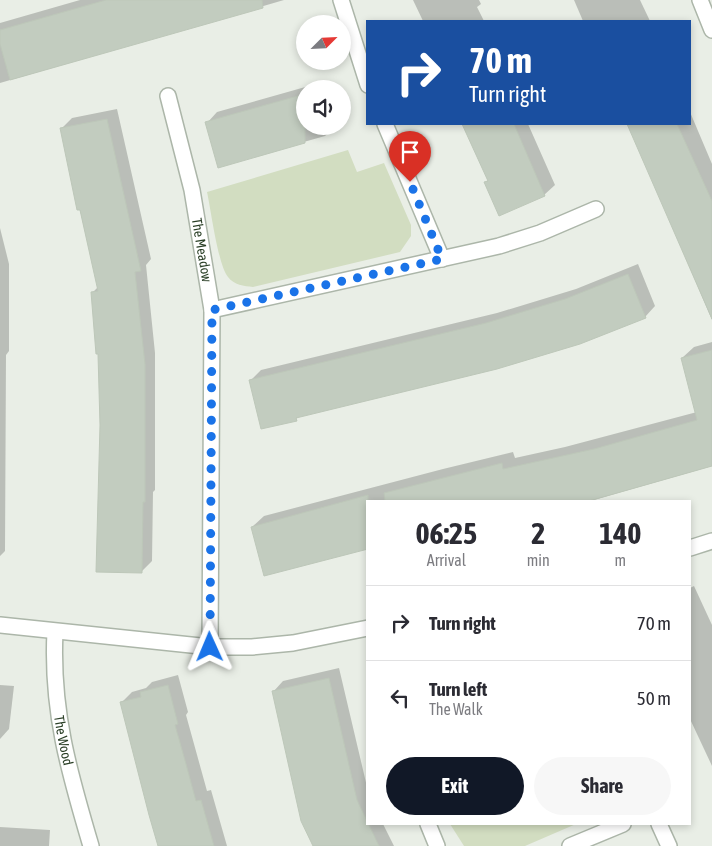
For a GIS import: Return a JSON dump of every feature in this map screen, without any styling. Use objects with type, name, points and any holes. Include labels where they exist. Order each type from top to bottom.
[{"type":"street","points":[[341,0],[366,79]]},
{"type":"street","points":[[701,0],[712,30]]},
{"type":"street","name":"The Meadow","points":[[168,96],[192,190],[212,310],[210,647]]},
{"type":"street","points":[[385,125],[442,259]]},
{"type":"street","points":[[212,310],[510,243],[596,209]]},
{"type":"street","points":[[691,548],[712,541]]},
{"type":"street","points":[[0,625],[210,647],[252,647],[293,643],[366,628]]},
{"type":"street","name":"The Wood","points":[[55,632],[53,670],[60,730],[73,786],[91,846]]},
{"type":"street","points":[[428,825],[437,846]]},
{"type":"street","points":[[570,846],[621,825]]},
{"type":"street","points":[[659,825],[668,846]]},
{"type":"green space","points":[[348,150],[357,172],[384,163],[411,225],[411,236],[400,252],[253,287],[239,285],[230,280],[224,271],[221,261],[207,192]]},
{"type":"green space","points":[[451,825],[574,825],[525,846],[464,846]]},
{"type":"building","points":[[106,0],[262,0],[263,8],[10,80],[0,44],[0,30]]},
{"type":"building","points":[[296,97],[296,135],[305,135],[305,143],[218,168],[205,122]]},
{"type":"building","points":[[107,119],[141,271],[135,272],[145,364],[145,502],[143,502],[142,573],[96,572],[100,425],[98,354],[96,354],[91,292],[98,291],[80,210],[77,210],[60,128]]},
{"type":"building","points":[[462,125],[514,125],[545,196],[499,216],[484,182],[488,181]]},
{"type":"building","points":[[627,125],[677,125],[712,201],[712,319]]},
{"type":"building","points":[[628,274],[646,318],[580,344],[497,369],[296,418],[297,421],[261,429],[249,380],[486,323],[565,299]]},
{"type":"building","points":[[712,350],[712,466],[593,500],[385,500],[384,493],[502,463],[503,469],[594,449],[697,420],[681,358]]},
{"type":"building","points":[[368,495],[368,500],[366,500],[366,550],[264,576],[251,527]]},
{"type":"building","points":[[329,678],[357,800],[366,819],[366,825],[369,825],[379,846],[313,846],[301,821],[272,691]]},
{"type":"building","points":[[168,685],[178,724],[175,725],[196,801],[201,800],[214,846],[158,846],[149,815],[120,702],[141,697],[140,692]]},
{"type":"route","points":[[210,647],[212,310],[442,259],[410,182]]}]
